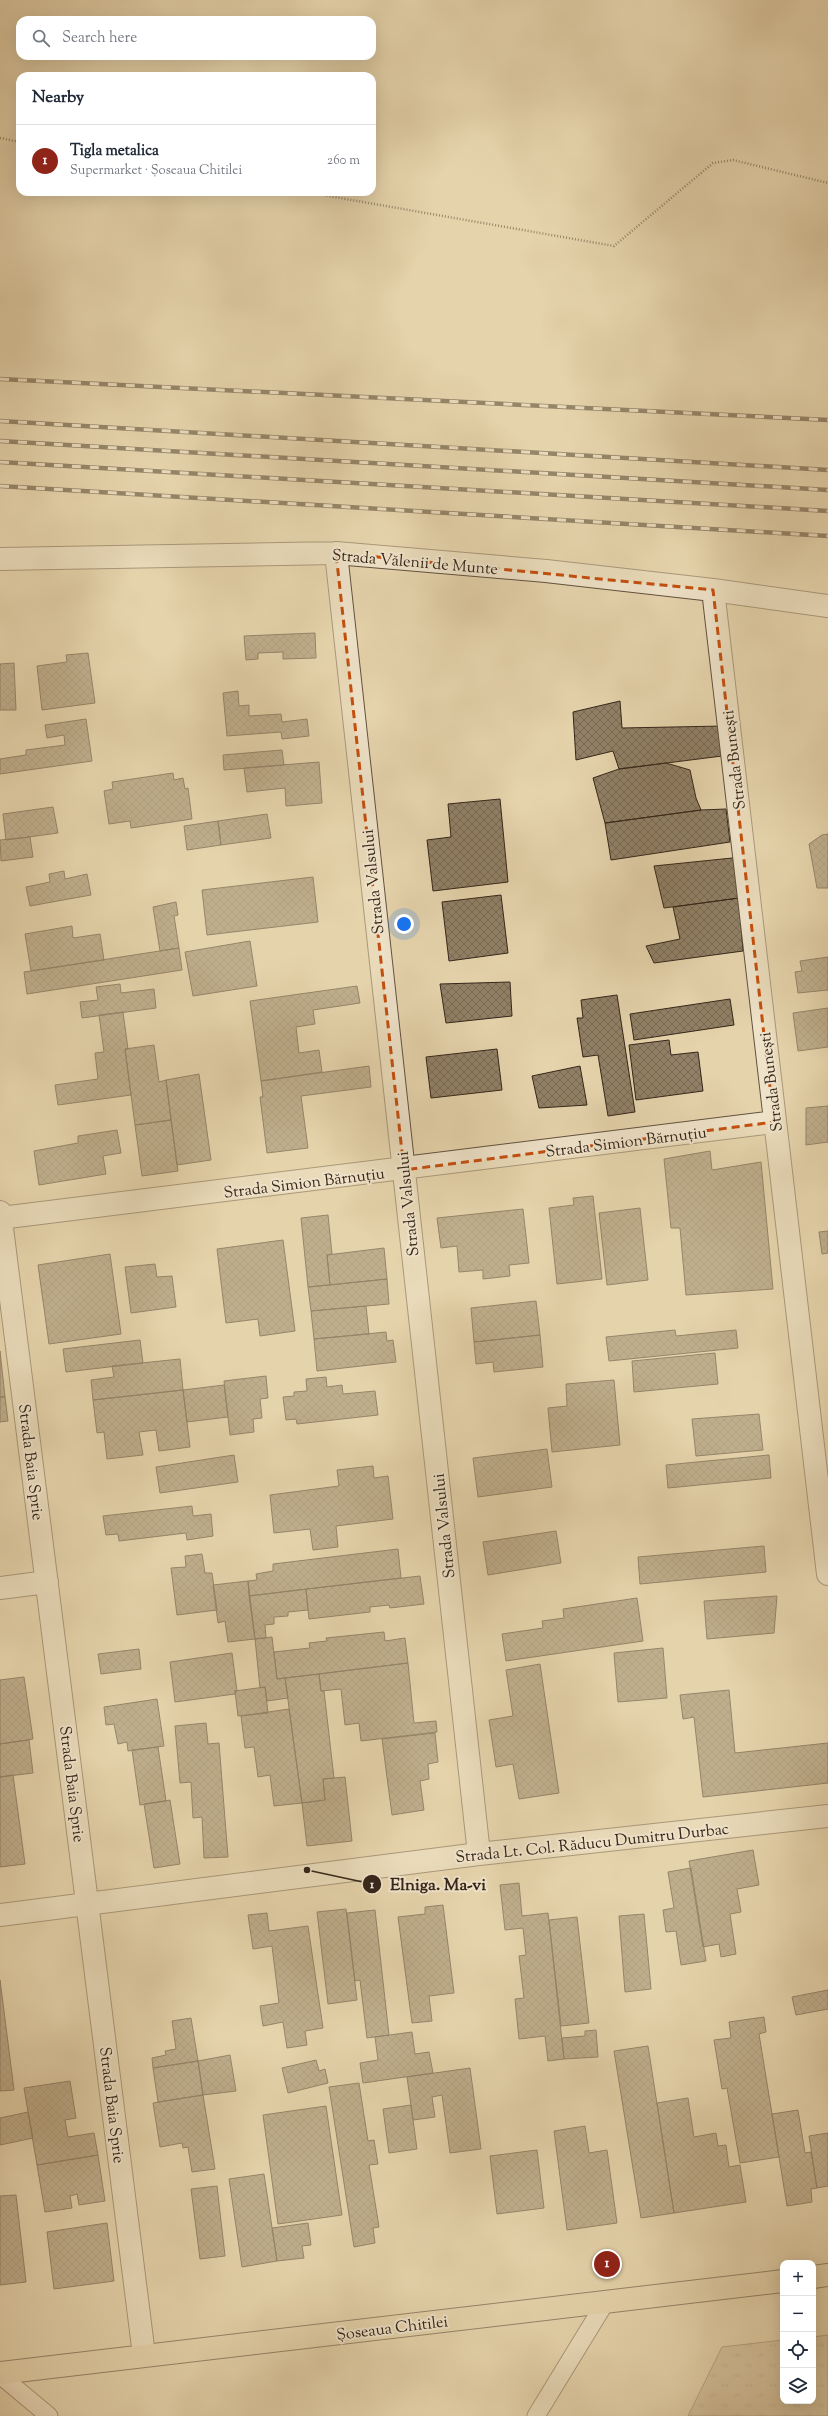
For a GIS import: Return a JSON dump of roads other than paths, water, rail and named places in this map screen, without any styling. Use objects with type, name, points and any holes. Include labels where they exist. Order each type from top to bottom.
[{"type":"main road","points":[[816,2277],[828,2275]]},
{"type":"main road","name":"Șoseaua Chitilei","points":[[0,2374],[144,2355],[605,2303],[780,2281]]},
{"type":"street","name":"Strada Vălenii de Munte","points":[[0,559],[336,553],[546,571],[713,590],[828,606]]},
{"type":"street","name":"Strada Valsului","points":[[336,553],[479,1854]]},
{"type":"street","name":"Strada Bunești","points":[[713,590],[828,1574]]},
{"type":"street","name":"Strada Simion Bărnuțiu","points":[[0,1216],[404,1170],[774,1122]]},
{"type":"street","name":"Strada Baia Sprie","points":[[0,1216],[48,1582],[144,2355]]},
{"type":"street","points":[[0,1588],[48,1582]]},
{"type":"street","name":"Strada Lt. Col. Răducu Dumitru Durbac","points":[[0,1915],[479,1854],[828,1816]]},
{"type":"lane","points":[[536,2416],[605,2303]]},
{"type":"lane","points":[[0,2374],[49,2416]]},
{"type":"railway","points":[[0,379],[828,420]]},
{"type":"railway","points":[[0,421],[828,470]]},
{"type":"railway","points":[[0,441],[828,490]]},
{"type":"railway","points":[[0,462],[828,511]]},
{"type":"railway","points":[[0,486],[828,536]]},
{"type":"place","name":"Elniga. Ma-vi","points":[[307,1870]]},
{"type":"place","name":"Tigla metalica","points":[[607,2264]]}]
